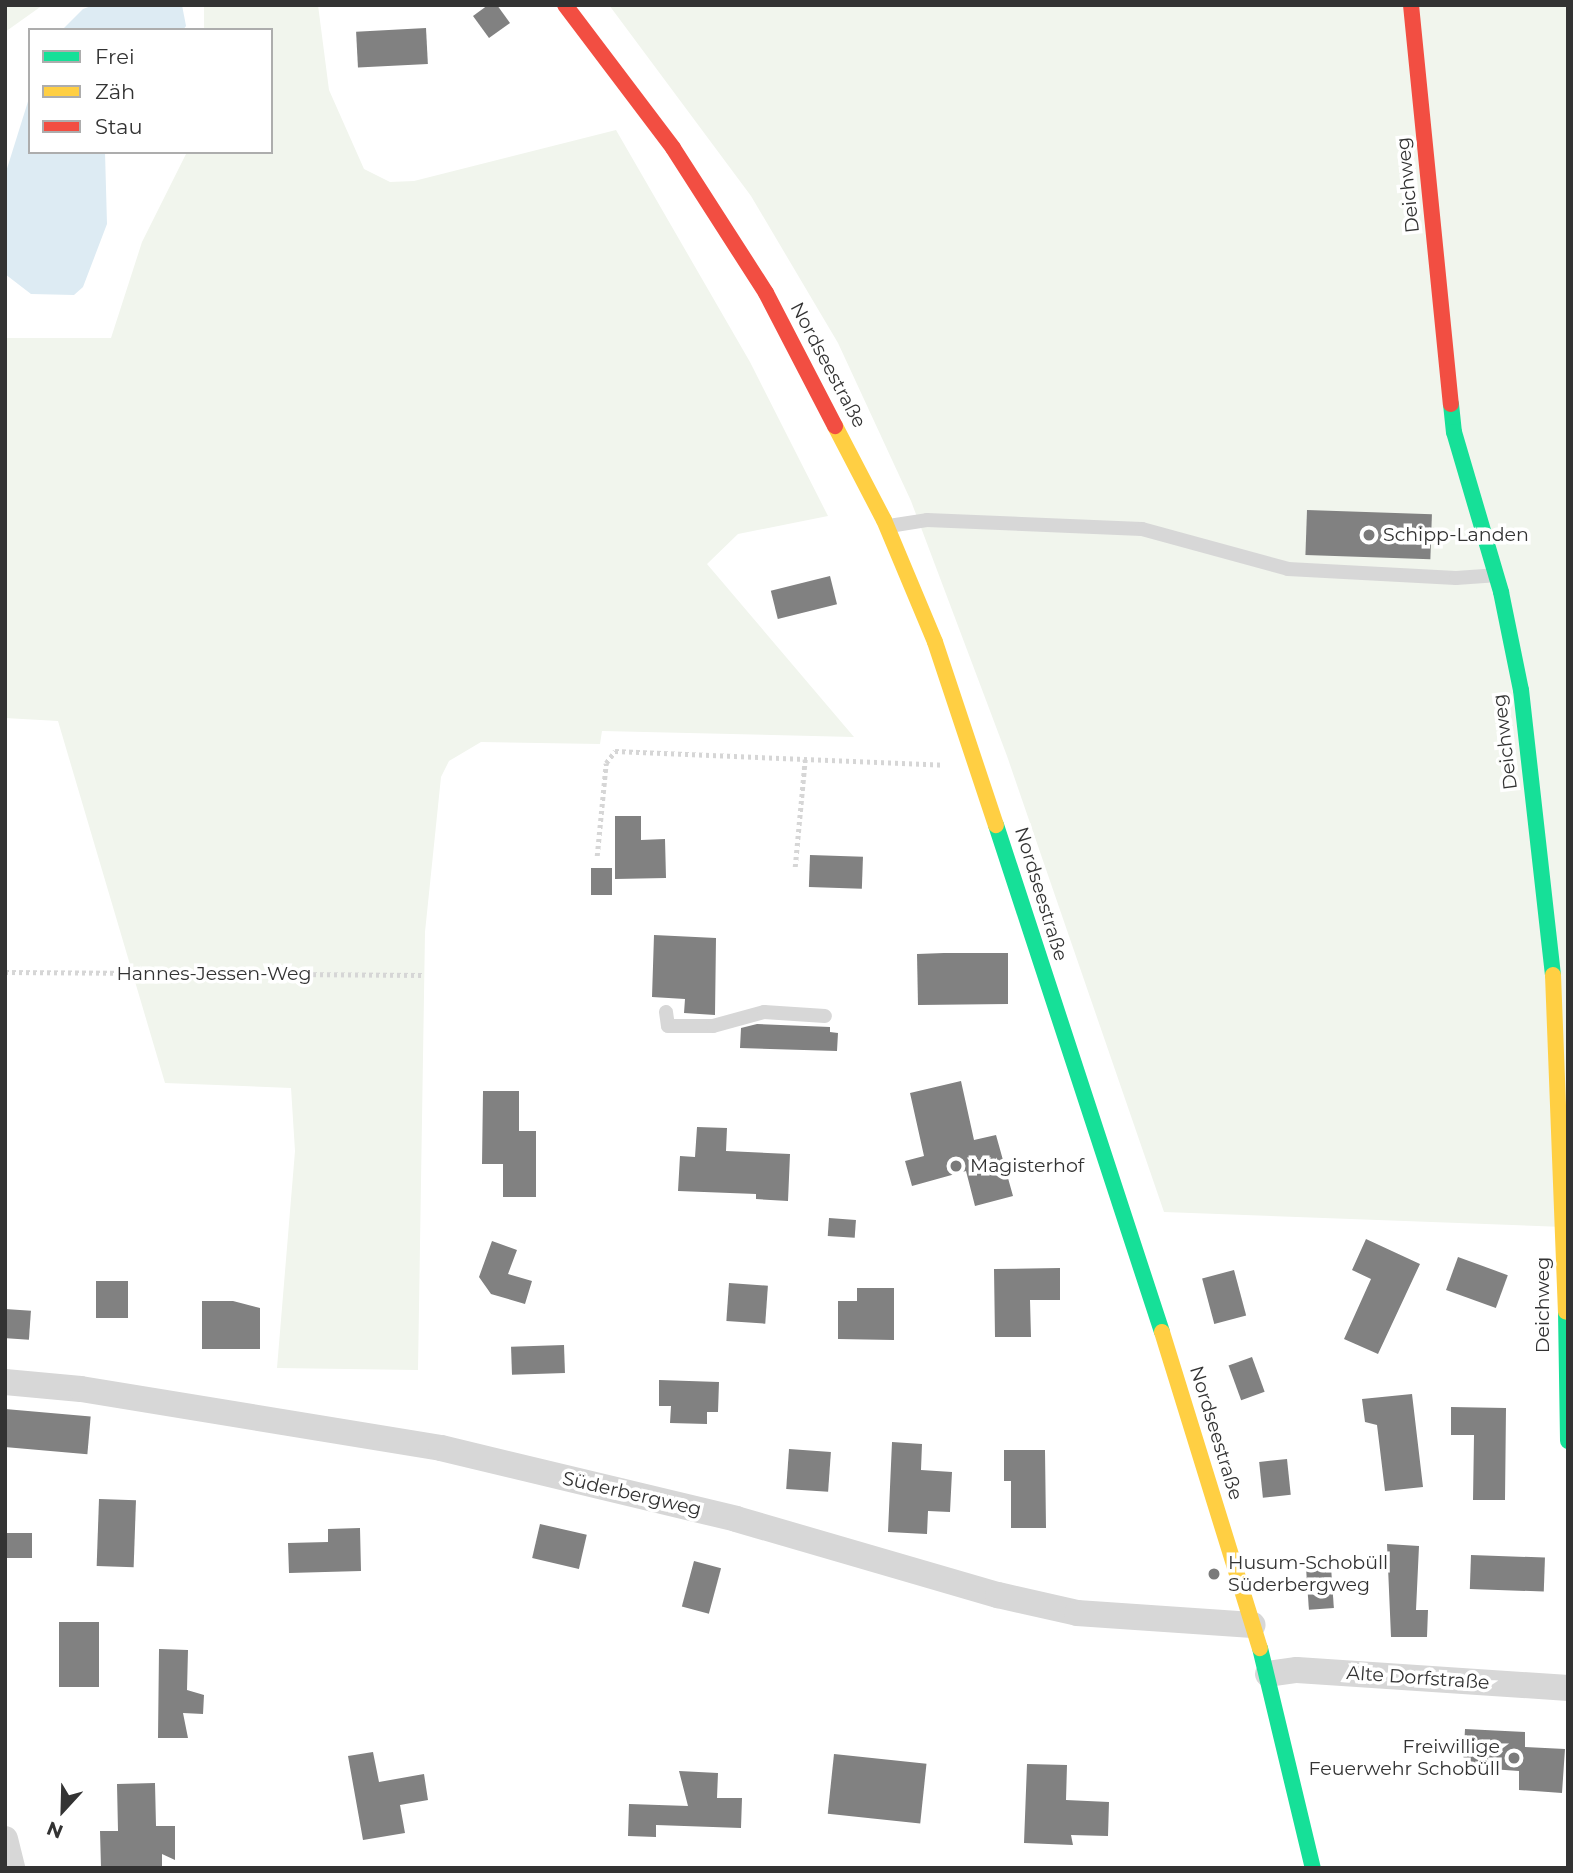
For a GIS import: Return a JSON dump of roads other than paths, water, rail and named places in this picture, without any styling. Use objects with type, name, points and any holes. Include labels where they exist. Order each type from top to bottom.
[{"type":"main road","name":"Nordseestraße","points":[[565,5],[621,76],[720,218],[766,293],[887,527],[980,766],[1052,999],[1136,1244],[1268,1674],[1313,1868]]},
{"type":"main road","name":"Deichweg","points":[[1411,5],[1454,432],[1496,575],[1521,690],[1552,958],[1564,1173],[1568,1441]]},
{"type":"street","name":"Süderbergweg","points":[[5,1382],[81,1389],[441,1448],[736,1519],[998,1595],[1077,1612],[1253,1625]]},
{"type":"street","name":"Alte Dorfstraße","points":[[1268,1674],[1297,1670],[1568,1688]]},
{"type":"street","points":[[5,1839],[12,1868]]},
{"type":"lane","points":[[887,527],[928,520],[1115,526],[1177,535],[1287,569],[1456,578],[1496,575]]},
{"type":"lane","points":[[666,1012],[668,1026],[713,1026],[764,1012],[825,1016]]},
{"type":"place","name":"Schipp-Landen","points":[[1369,535]]},
{"type":"place","name":"Magisterhof","points":[[956,1166]]},
{"type":"place","name":"Husum-Schobüll Süderbergweg","points":[[1214,1574]]},
{"type":"place","name":"Freiwillige Feuerwehr Schobüll","points":[[1514,1758]]}]
